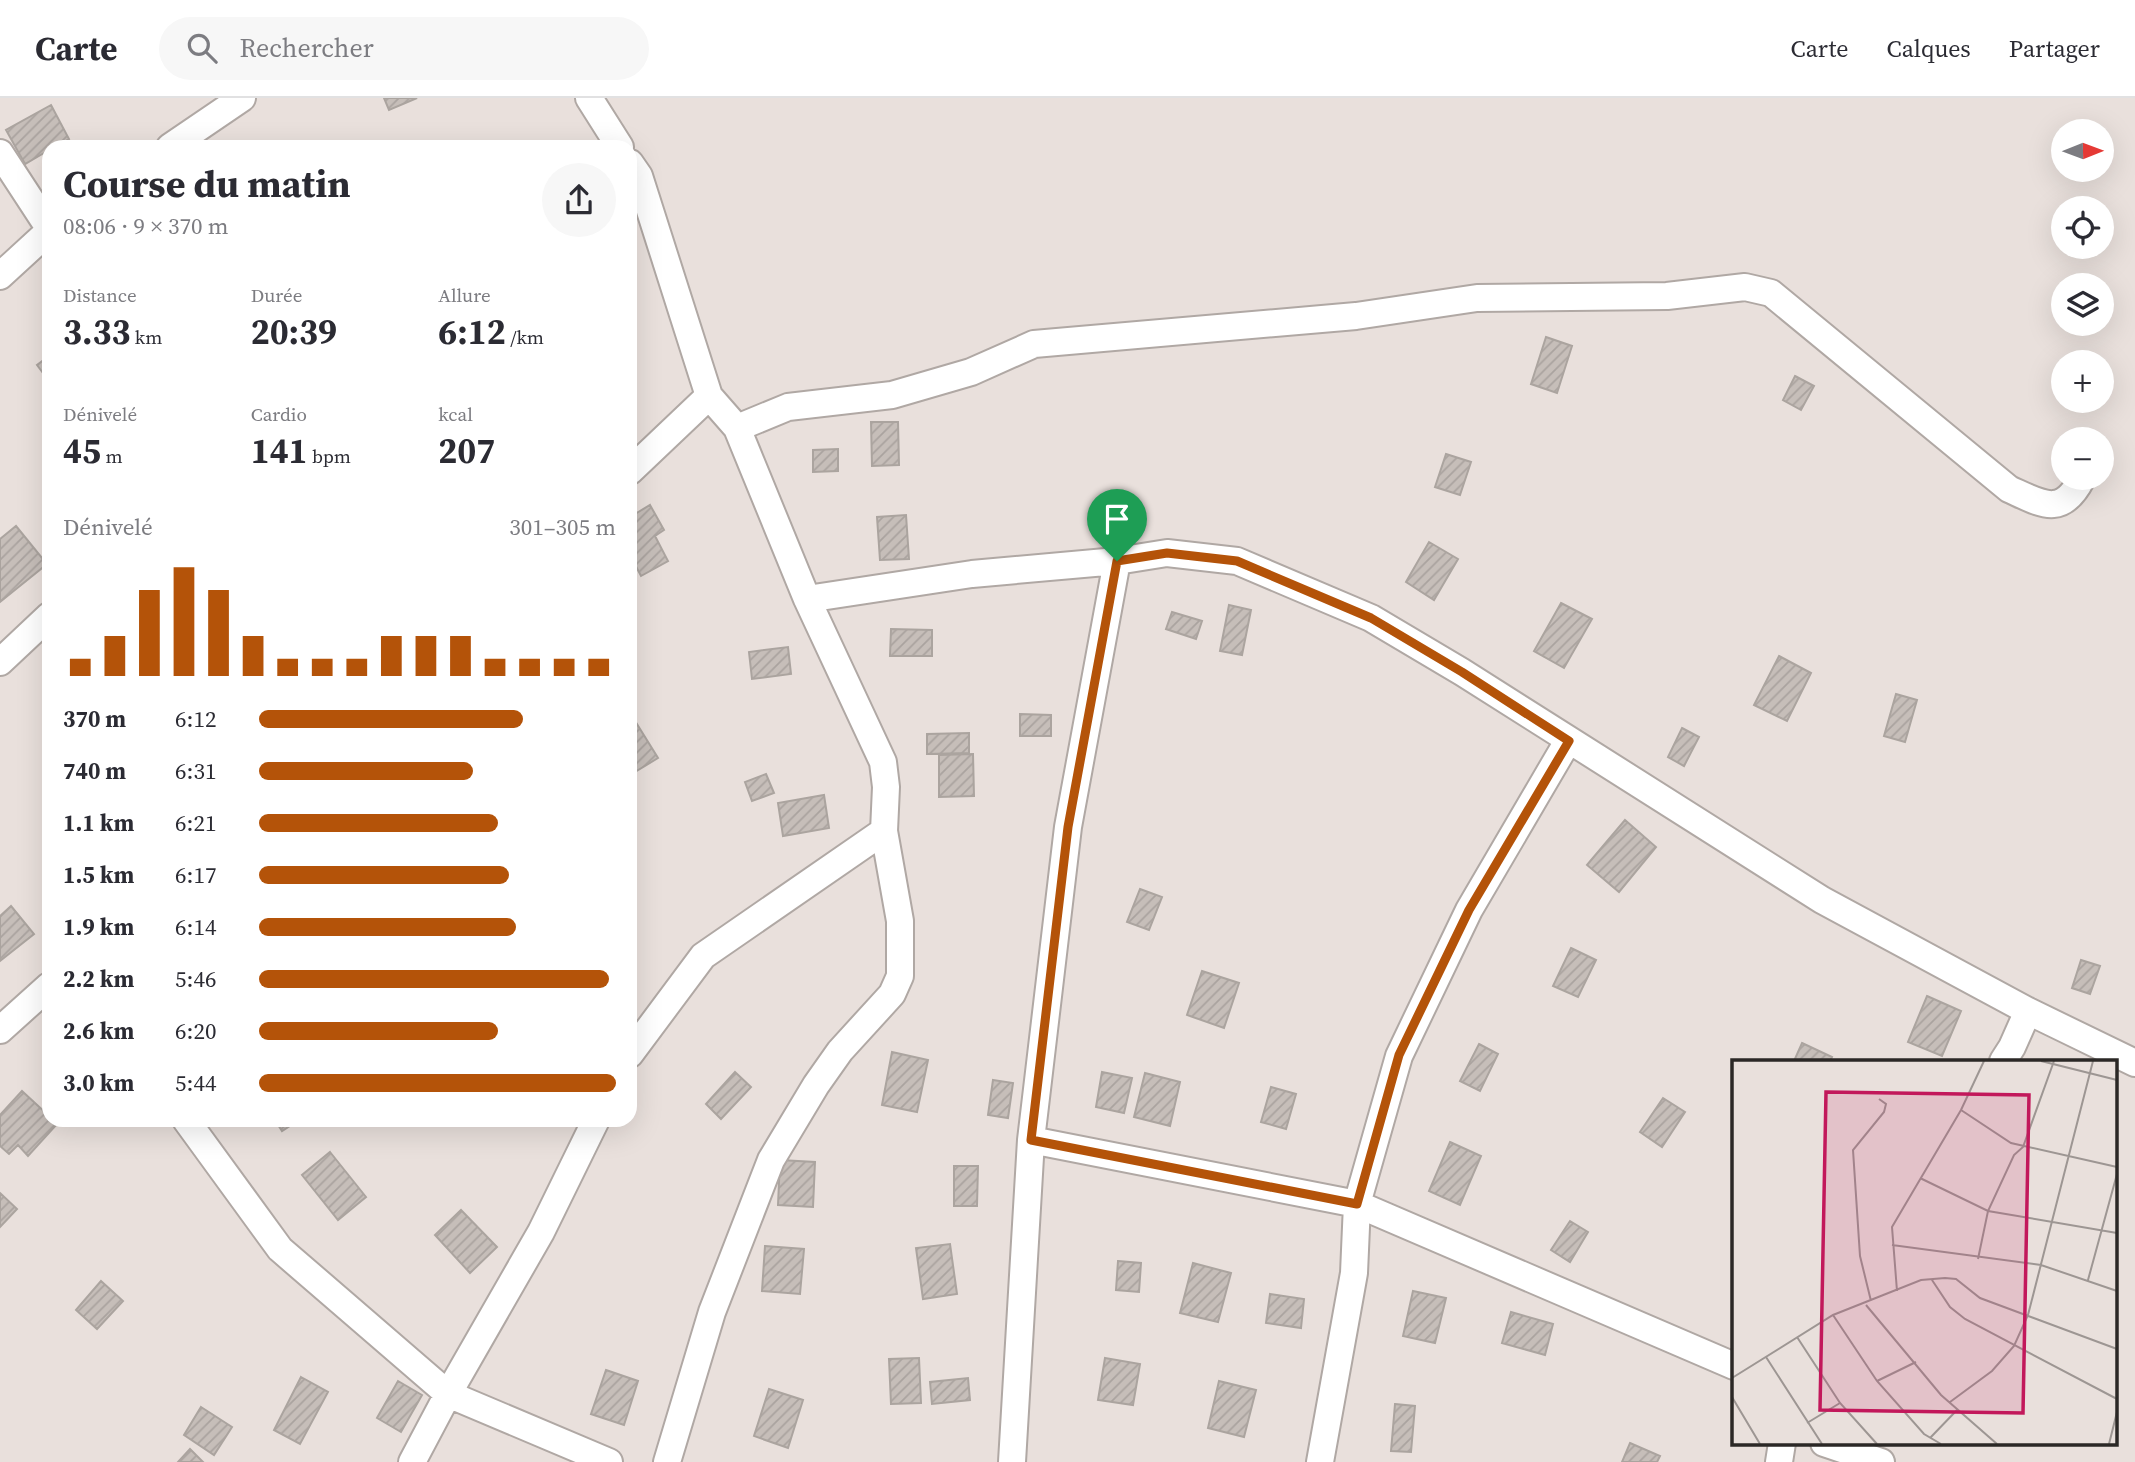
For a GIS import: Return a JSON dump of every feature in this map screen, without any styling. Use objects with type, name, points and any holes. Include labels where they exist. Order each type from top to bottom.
[{"type":"street","points":[[180,140],[242,98]]},
{"type":"street","points":[[589,98],[616,140]]},
{"type":"street","points":[[0,153],[42,218]]},
{"type":"street","points":[[637,185],[709,396],[737,428],[807,599],[883,762],[886,787],[884,831],[900,921],[900,976],[892,994],[840,1051],[771,1160],[712,1312],[667,1462]]},
{"type":"street","points":[[0,276],[42,236]]},
{"type":"street","points":[[737,428],[788,407],[892,395],[971,372],[1034,344],[1356,316],[1477,298],[1667,296],[1745,287],[1771,293],[2009,489],[2043,504],[2058,504],[2074,495],[2076,490]]},
{"type":"street","points":[[637,464],[709,396]]},
{"type":"street","points":[[807,599],[972,574],[1117,561],[1167,553],[1237,561],[1371,618],[1462,672],[1822,900],[2028,1011],[2135,1063]]},
{"type":"street","points":[[1012,1462],[1031,1140],[1068,827],[1117,561]]},
{"type":"street","points":[[0,662],[42,623]]},
{"type":"street","points":[[1320,1462],[1354,1273],[1357,1204],[1399,1055],[1469,910],[1569,741]]},
{"type":"street","points":[[637,1045],[703,956],[884,831]]},
{"type":"street","points":[[5,1016],[42,991]]},
{"type":"street","points":[[2004,1060],[2028,1011]]},
{"type":"street","points":[[191,1127],[280,1249],[448,1394],[609,1462]]},
{"type":"street","points":[[412,1462],[541,1232],[593,1127]]},
{"type":"street","points":[[1031,1140],[1357,1204],[1732,1365]]},
{"type":"street","points":[[1779,1462],[1782,1444]]},
{"type":"street","points":[[1827,1444],[1881,1462]]},
{"type":"building","points":[[384,98],[417,98],[389,110]]},
{"type":"building","points":[[51,105],[69,139],[42,140],[42,154],[25,164],[6,130]]},
{"type":"building","points":[[1546,337],[1572,346],[1557,393],[1531,384]]},
{"type":"building","points":[[1795,376],[1814,386],[1801,410],[1783,400]]},
{"type":"building","points":[[871,422],[898,422],[899,465],[872,466]]},
{"type":"building","points":[[838,449],[838,471],[813,472],[813,450]]},
{"type":"building","points":[[1446,454],[1471,462],[1460,495],[1435,487]]},
{"type":"building","points":[[650,505],[664,530],[655,536],[668,561],[641,576],[637,568],[637,513]]},
{"type":"building","points":[[906,515],[909,559],[880,560],[877,517]]},
{"type":"building","points":[[16,526],[42,558],[42,568],[0,602],[0,539]]},
{"type":"building","points":[[1429,542],[1458,559],[1434,600],[1406,582]]},
{"type":"building","points":[[1561,603],[1592,619],[1564,668],[1534,651]]},
{"type":"building","points":[[1229,605],[1251,610],[1242,655],[1220,651]]},
{"type":"building","points":[[1172,612],[1202,621],[1196,639],[1166,629]]},
{"type":"building","points":[[891,629],[932,630],[932,656],[890,656]]},
{"type":"building","points":[[788,647],[791,674],[752,679],[749,652]]},
{"type":"building","points":[[1779,656],[1811,673],[1787,721],[1754,705]]},
{"type":"building","points":[[1896,694],[1917,700],[1905,742],[1884,736]]},
{"type":"building","points":[[1020,714],[1051,715],[1051,736],[1020,736]]},
{"type":"building","points":[[637,724],[658,758],[637,771]]},
{"type":"building","points":[[1682,728],[1699,737],[1684,766],[1668,757]]},
{"type":"building","points":[[969,733],[969,753],[927,754],[927,734]]},
{"type":"building","points":[[973,754],[974,796],[939,797],[939,755]]},
{"type":"building","points":[[766,774],[774,793],[752,801],[745,782]]},
{"type":"building","points":[[824,795],[829,828],[783,836],[778,803]]},
{"type":"building","points":[[1625,820],[1656,847],[1619,892],[1587,865]]},
{"type":"building","points":[[1140,889],[1162,897],[1149,930],[1127,922]]},
{"type":"building","points":[[11,906],[34,934],[0,961],[0,916]]},
{"type":"building","points":[[1571,948],[1596,960],[1578,997],[1553,986]]},
{"type":"building","points":[[2081,960],[2100,966],[2090,994],[2072,988]]},
{"type":"building","points":[[1202,971],[1239,983],[1224,1028],[1187,1015]]},
{"type":"building","points":[[1927,996],[1961,1011],[1942,1056],[1908,1042]]},
{"type":"building","points":[[1802,1043],[1832,1057],[1830,1060],[1794,1060]]},
{"type":"building","points":[[1479,1044],[1498,1054],[1480,1091],[1460,1081]]},
{"type":"building","points":[[892,1052],[928,1060],[917,1112],[882,1105]]},
{"type":"building","points":[[735,1072],[751,1087],[721,1119],[706,1104]]},
{"type":"building","points":[[1102,1072],[1132,1078],[1124,1113],[1096,1107]]},
{"type":"building","points":[[1145,1073],[1180,1082],[1170,1126],[1134,1117]]},
{"type":"building","points":[[993,1080],[1013,1083],[1008,1118],[988,1115]]},
{"type":"building","points":[[1271,1087],[1296,1094],[1286,1129],[1261,1122]]},
{"type":"building","points":[[22,1091],[42,1110],[42,1127],[54,1127],[28,1156],[18,1145],[9,1154],[0,1146],[0,1115]]},
{"type":"building","points":[[1663,1098],[1685,1112],[1662,1147],[1640,1132]]},
{"type":"building","points":[[1450,1142],[1481,1156],[1460,1205],[1429,1191]]},
{"type":"building","points":[[330,1152],[366,1197],[338,1220],[302,1175]]},
{"type":"building","points":[[780,1160],[815,1162],[813,1207],[778,1205]]},
{"type":"building","points":[[954,1166],[978,1166],[977,1206],[954,1206]]},
{"type":"building","points":[[0,1193],[17,1209],[0,1227]]},
{"type":"building","points":[[461,1210],[497,1247],[470,1273],[435,1235]]},
{"type":"building","points":[[1570,1221],[1588,1232],[1570,1262],[1551,1250]]},
{"type":"building","points":[[950,1244],[957,1294],[923,1299],[916,1248]]},
{"type":"building","points":[[765,1246],[804,1249],[800,1294],[762,1291]]},
{"type":"building","points":[[1118,1261],[1141,1263],[1139,1292],[1116,1290]]},
{"type":"building","points":[[1193,1263],[1231,1273],[1218,1322],[1180,1313]]},
{"type":"building","points":[[101,1281],[123,1301],[97,1329],[76,1310]]},
{"type":"building","points":[[1413,1291],[1446,1298],[1435,1343],[1403,1336]]},
{"type":"building","points":[[1270,1294],[1304,1299],[1301,1328],[1266,1323]]},
{"type":"building","points":[[1511,1312],[1553,1324],[1545,1355],[1502,1343]]},
{"type":"building","points":[[919,1358],[921,1403],[891,1404],[889,1359]]},
{"type":"building","points":[[1105,1358],[1140,1364],[1133,1405],[1098,1400]]},
{"type":"building","points":[[606,1370],[638,1381],[624,1425],[591,1414]]},
{"type":"building","points":[[301,1377],[328,1392],[300,1444],[274,1430]]},
{"type":"building","points":[[968,1378],[970,1400],[932,1404],[930,1382]]},
{"type":"building","points":[[398,1381],[422,1395],[401,1432],[377,1418]]},
{"type":"building","points":[[1219,1381],[1256,1390],[1244,1437],[1208,1428]]},
{"type":"building","points":[[769,1389],[803,1400],[788,1448],[754,1436]]},
{"type":"building","points":[[1395,1404],[1415,1406],[1411,1452],[1391,1451]]},
{"type":"building","points":[[201,1407],[232,1427],[214,1455],[184,1435]]},
{"type":"building","points":[[1630,1443],[1660,1456],[1657,1462],[1622,1462]]},
{"type":"building","points":[[190,1449],[203,1462],[178,1462]]},
{"type":"route","points":[[1167,553],[1237,561],[1371,618],[1462,672],[1569,741],[1469,910],[1399,1055],[1357,1204],[1031,1140],[1068,827],[1117,561],[1167,553]]}]
